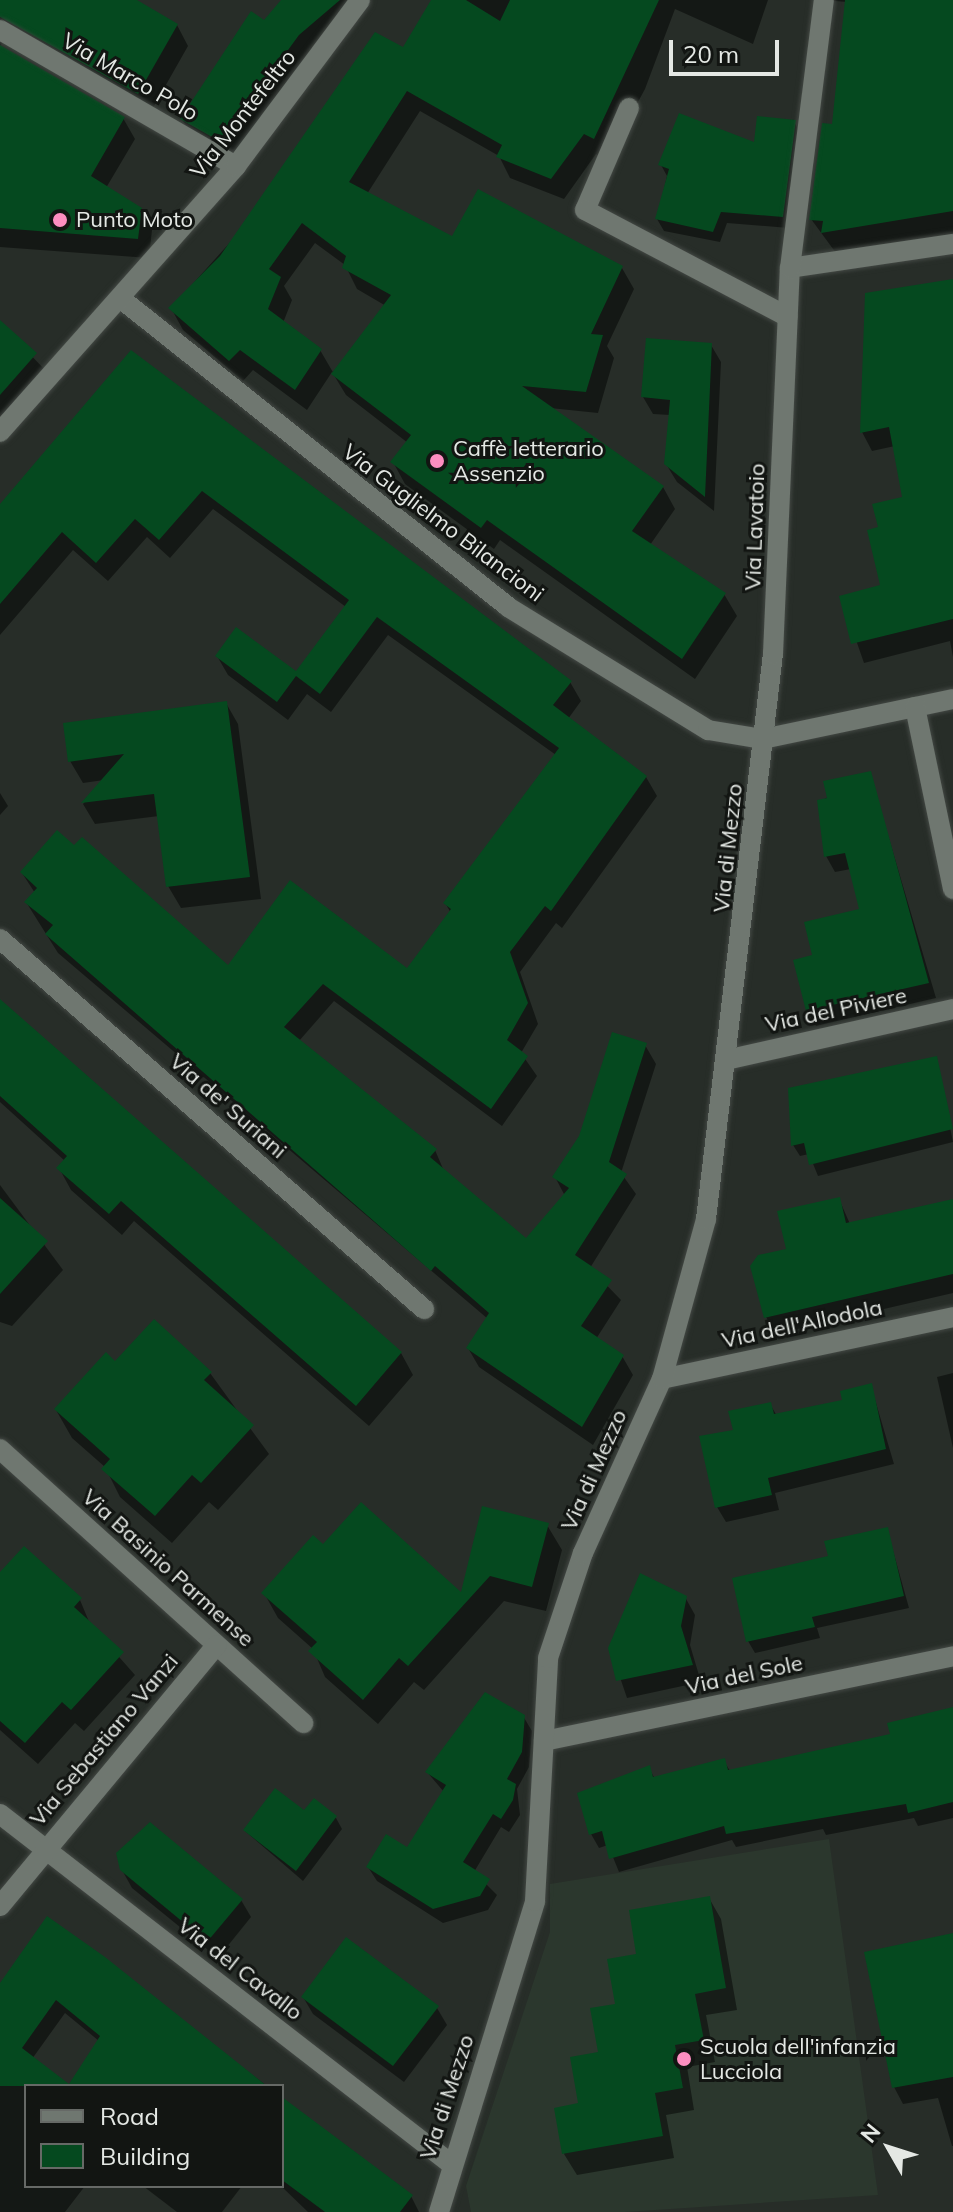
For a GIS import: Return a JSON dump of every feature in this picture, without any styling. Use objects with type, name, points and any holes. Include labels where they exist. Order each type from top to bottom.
[{"type":"street","name":"Via Montefeltro","points":[[0,432],[236,166],[360,0]]},
{"type":"street","name":"Via Lavatoio","points":[[763,739],[790,268],[824,0]]},
{"type":"street","name":"Via Marco Polo","points":[[0,30],[236,166]]},
{"type":"street","points":[[629,108],[585,210],[788,317]]},
{"type":"street","points":[[790,268],[953,244]]},
{"type":"street","name":"Via Guglielmo Bilancioni","points":[[120,298],[508,607],[708,730],[763,739]]},
{"type":"street","points":[[763,739],[953,699]]},
{"type":"street","points":[[915,707],[953,889]]},
{"type":"street","name":"Via di Mezzo","points":[[439,2212],[450,2163],[535,1901],[548,1658],[583,1553],[662,1379],[706,1219],[730,1059],[763,739]]},
{"type":"street","name":"Via de' Suriani","points":[[0,939],[424,1309]]},
{"type":"street","name":"Via del Piviere","points":[[730,1059],[953,1009]]},
{"type":"street","name":"Via dell'Allodola","points":[[662,1379],[953,1317]]},
{"type":"street","name":"Via Basinio Parmense","points":[[0,1449],[303,1723]]},
{"type":"street","name":"Via Sebastiano Vanzi","points":[[0,1906],[44,1847],[217,1645]]},
{"type":"street","name":"Via del Sole","points":[[544,1741],[953,1656]]},
{"type":"street","name":"Via del Cavallo","points":[[0,1814],[450,2163]]},
{"type":"shaded area","name":"Scuola dell'infanzia Lucciola","points":[[829,1839],[878,2195],[625,2212],[471,2212],[466,2186],[550,1932],[550,1884]]},
{"type":"building","points":[[0,0],[137,0],[178,24],[138,94],[0,17]]},
{"type":"building","points":[[281,0],[340,0],[299,35],[221,142],[180,119],[251,11],[264,20]]},
{"type":"building","points":[[431,0],[466,0],[500,21],[510,0],[659,0],[594,139],[584,134],[551,179],[496,157],[502,145],[407,91],[349,182],[452,236],[478,189],[623,266],[591,334],[603,335],[586,392],[522,386],[664,486],[632,531],[726,593],[682,659],[487,520],[481,528],[390,462],[411,435],[331,374],[391,295],[342,268],[346,256],[302,223],[269,269],[281,277],[268,309],[322,349],[295,390],[240,350],[229,361],[168,308],[220,256],[375,32],[403,47]]},
{"type":"building","points":[[845,0],[953,0],[953,211],[821,233],[823,221],[809,220],[822,123],[832,124]]},
{"type":"building","points":[[0,45],[125,117],[91,176],[142,208],[138,239],[0,228]]},
{"type":"building","points":[[679,113],[754,142],[757,116],[796,120],[783,217],[721,212],[713,232],[655,219],[669,169],[658,165]]},
{"type":"building","points":[[953,279],[953,619],[851,644],[839,596],[880,585],[867,530],[878,527],[872,504],[902,497],[889,427],[860,433],[865,293]]},
{"type":"building","points":[[0,320],[37,353],[0,395]]},
{"type":"building","points":[[646,338],[712,343],[705,497],[664,464],[670,400],[641,397]]},
{"type":"building","points":[[131,350],[572,681],[553,705],[647,776],[551,911],[545,906],[510,952],[528,1003],[507,1040],[528,1056],[491,1109],[323,984],[284,1027],[437,1149],[430,1157],[526,1238],[569,1188],[552,1177],[579,1136],[612,1032],[647,1043],[609,1162],[627,1174],[575,1255],[612,1280],[581,1326],[624,1355],[582,1427],[466,1348],[489,1313],[435,1266],[431,1271],[45,934],[53,925],[24,902],[37,888],[20,872],[57,830],[74,845],[82,837],[228,965],[290,880],[407,968],[451,909],[443,903],[559,748],[377,617],[320,694],[296,676],[277,702],[215,656],[236,627],[296,671],[349,600],[202,491],[159,540],[135,519],[96,563],[62,532],[0,604],[0,504]]},
{"type":"building","points":[[227,701],[250,877],[166,887],[154,794],[81,803],[124,754],[68,762],[63,723]]},
{"type":"building","points":[[871,771],[929,983],[806,1011],[793,960],[812,955],[804,922],[859,909],[845,853],[824,857],[817,800],[827,798],[823,781]]},
{"type":"building","points":[[0,999],[402,1352],[356,1406],[121,1201],[109,1214],[56,1168],[67,1156],[0,1096]]},
{"type":"building","points":[[937,1056],[953,1129],[809,1165],[804,1143],[791,1146],[788,1088]]},
{"type":"building","points":[[840,1197],[846,1223],[953,1199],[953,1274],[764,1318],[750,1266],[758,1255],[786,1249],[777,1211]]},
{"type":"building","points":[[0,1198],[48,1241],[0,1294]]},
{"type":"building","points":[[154,1319],[212,1372],[204,1380],[254,1425],[201,1483],[192,1475],[155,1516],[101,1469],[110,1459],[54,1409],[106,1352],[115,1361]]},
{"type":"building","points":[[872,1383],[886,1449],[768,1478],[772,1495],[715,1508],[699,1436],[733,1430],[728,1411],[771,1402],[774,1414],[842,1400],[840,1391]]},
{"type":"building","points":[[361,1502],[461,1592],[482,1506],[549,1523],[532,1587],[490,1576],[408,1666],[399,1658],[363,1700],[308,1651],[317,1642],[261,1593],[313,1535],[323,1544]]},
{"type":"building","points":[[888,1527],[904,1596],[812,1617],[815,1627],[746,1642],[732,1578],[828,1556],[824,1541]]},
{"type":"building","points":[[24,1546],[82,1598],[74,1607],[124,1652],[71,1710],[62,1702],[25,1743],[0,1721],[0,1572]]},
{"type":"building","points":[[640,1573],[687,1596],[681,1626],[693,1665],[616,1681],[608,1648]]},
{"type":"building","points":[[485,1692],[525,1715],[522,1752],[507,1779],[516,1784],[513,1800],[501,1819],[493,1814],[463,1862],[490,1879],[480,1896],[433,1909],[366,1867],[386,1834],[407,1847],[446,1785],[425,1772]]},
{"type":"building","points":[[953,1707],[953,1802],[908,1813],[906,1804],[726,1834],[724,1826],[609,1859],[602,1831],[589,1835],[577,1793],[650,1765],[653,1777],[725,1758],[728,1770],[890,1734],[887,1723]]},
{"type":"building","points":[[275,1788],[304,1810],[314,1798],[337,1816],[296,1871],[243,1830]]},
{"type":"building","points":[[150,1822],[243,1899],[207,1942],[120,1870],[116,1853]]},
{"type":"building","points":[[710,1896],[726,1988],[695,1994],[704,2040],[675,2045],[683,2088],[655,2093],[663,2136],[562,2154],[554,2108],[578,2103],[570,2057],[598,2052],[590,2008],[615,2004],[607,1959],[636,1954],[629,1910]]},
{"type":"building","points":[[47,1916],[105,1957],[264,2084],[69,2084],[24,2084],[0,2086],[0,1983]],"holes":[[[56,2000],[100,2036],[69,2084],[22,2048]]]},
{"type":"building","points":[[953,1933],[953,2077],[892,2088],[864,1952]]},
{"type":"building","points":[[346,1937],[439,2006],[393,2066],[301,1997]]},
{"type":"building","points":[[284,2098],[413,2195],[400,2212],[325,2212],[284,2181]]},
{"type":"place","name":"Punto Moto","points":[[60,220]]},
{"type":"place","name":"Caffè letterario Assenzio","points":[[437,461]]},
{"type":"place","name":"Scuola dell'infanzia Lucciola","points":[[684,2059]]}]
